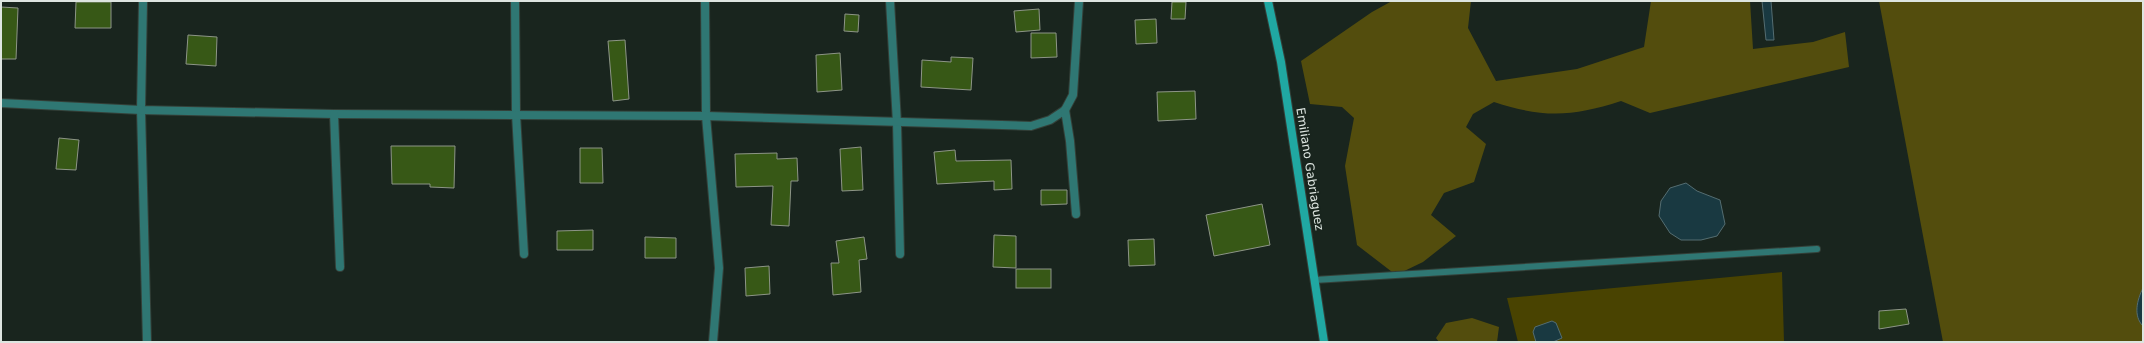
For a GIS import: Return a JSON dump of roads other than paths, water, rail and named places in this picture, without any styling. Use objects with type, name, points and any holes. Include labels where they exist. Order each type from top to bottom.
[{"type":"main road","name":"Emiliano Gabriaguez","points":[[1268,1],[1281,62],[1324,342]]},
{"type":"street","points":[[143,1],[141,110],[147,342]]},
{"type":"street","points":[[515,1],[516,114],[524,254]]},
{"type":"street","points":[[705,1],[706,116],[719,268],[713,342]]},
{"type":"street","points":[[890,1],[897,123],[900,254]]},
{"type":"street","points":[[1,103],[141,110],[334,114],[706,116],[1031,126],[1050,120],[1065,110],[1073,95],[1079,1]]},
{"type":"street","points":[[1065,110],[1070,141],[1076,214]]},
{"type":"street","points":[[334,114],[340,267]]},
{"type":"lane","points":[[1314,280],[1817,249]]},
{"type":"water","points":[[1762,1],[1771,1],[1774,40],[1766,40]]},
{"type":"water","points":[[1686,183],[1697,191],[1720,200],[1725,224],[1717,236],[1701,240],[1681,240],[1670,233],[1659,216],[1661,201],[1670,188]]},
{"type":"water","points":[[2143,288],[2143,326],[2138,318],[2137,308]]},
{"type":"water","points":[[1552,321],[1556,323],[1562,338],[1553,342],[1536,342],[1533,332],[1535,327]]}]
